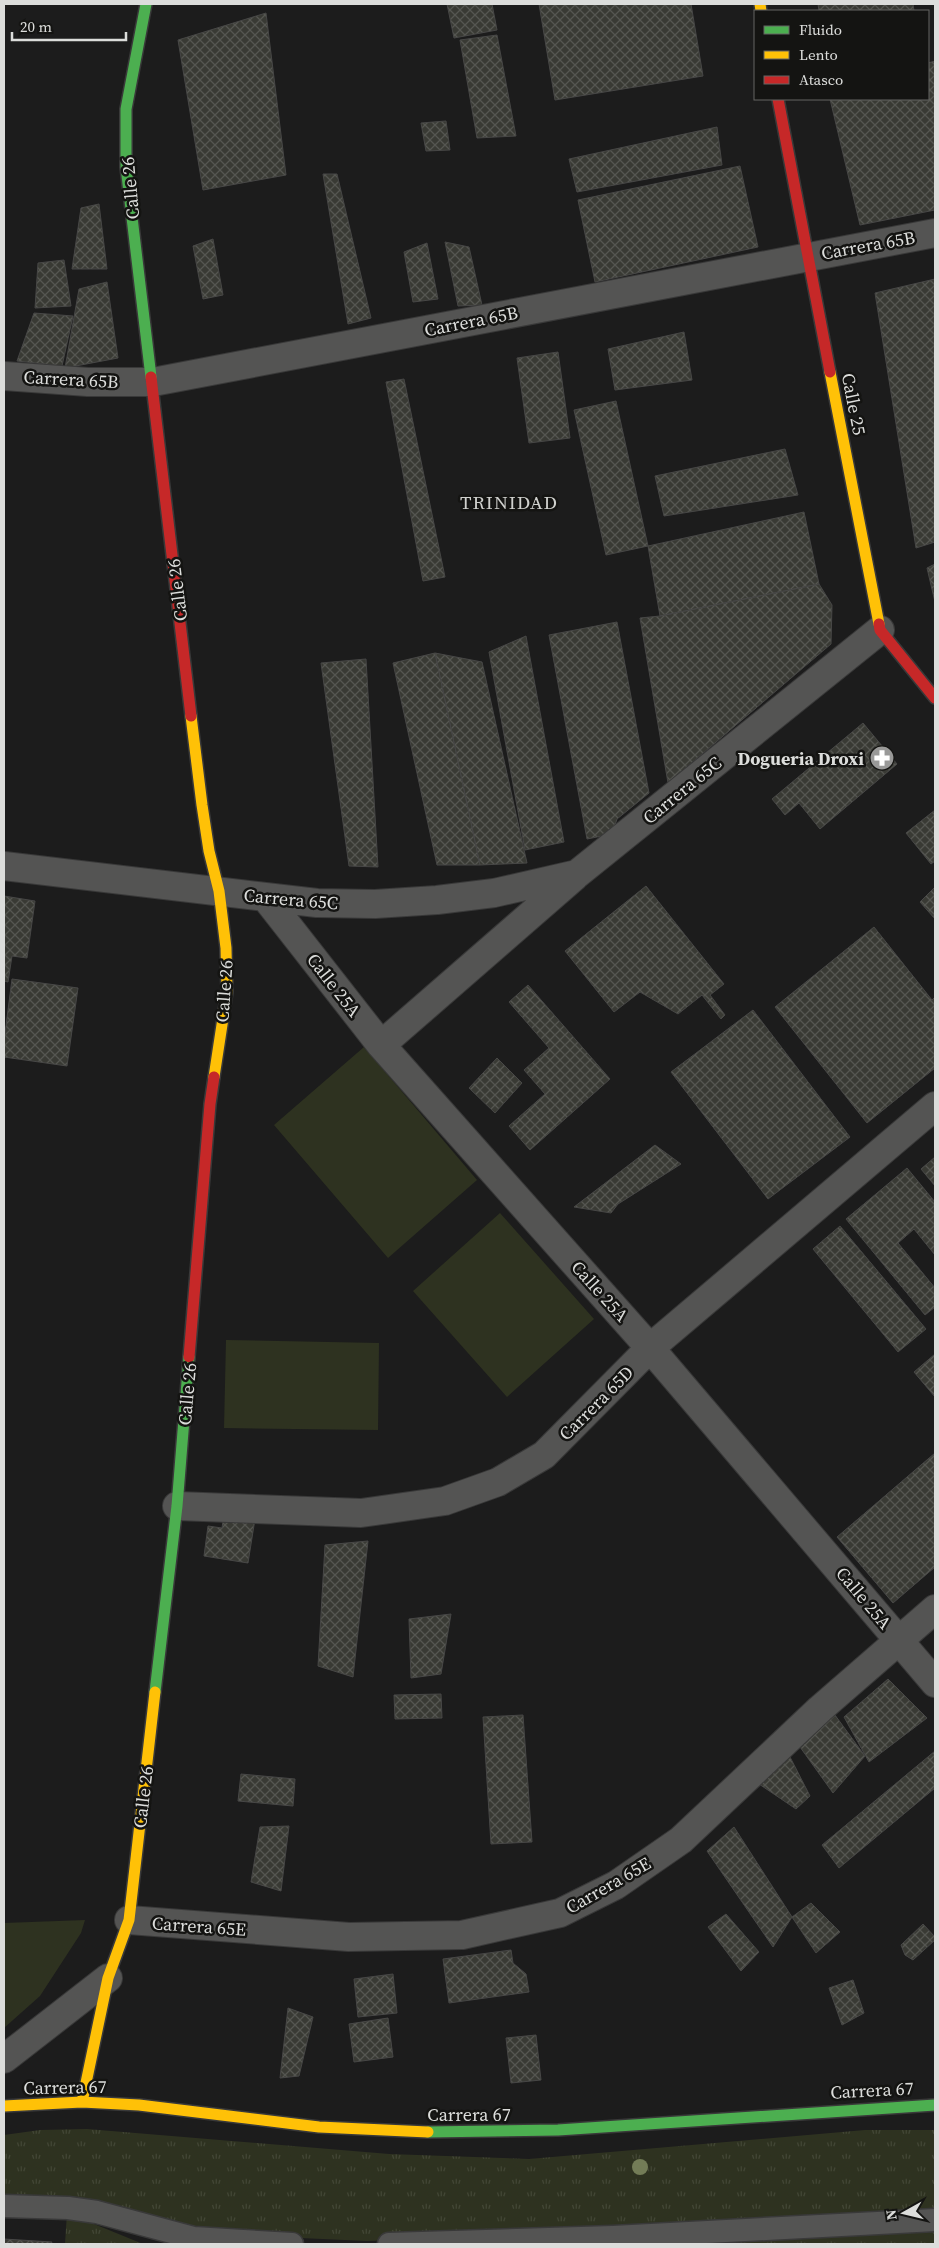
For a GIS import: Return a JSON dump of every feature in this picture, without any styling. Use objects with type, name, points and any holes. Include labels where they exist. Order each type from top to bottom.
[{"type":"street","name":"Calle 26","points":[[82,2102],[108,1978],[129,1920],[177,1506],[210,1104],[227,992],[226,948],[219,892],[209,852],[202,805],[126,167],[126,109],[146,4]]},
{"type":"street","name":"Calle 25","points":[[778,100],[880,630],[935,698]]},
{"type":"street","name":"Carrera 65B","points":[[4,376],[88,382],[152,382],[935,233]]},
{"type":"street","name":"Carrera 65C","points":[[381,1045],[577,874],[880,630]]},
{"type":"street","name":"Carrera 65C","points":[[4,866],[266,898],[324,903],[375,904],[437,900],[494,893],[577,874]]},
{"type":"street","name":"Calle 25A","points":[[266,898],[381,1045],[650,1348],[935,1683]]},
{"type":"street","name":"Carrera 65D","points":[[177,1506],[361,1512],[454,1498],[498,1482],[544,1455],[650,1348],[935,1106]]},
{"type":"street","name":"Carrera 65E","points":[[129,1920],[349,1937],[462,1935],[560,1913],[616,1885],[681,1840],[820,1709],[935,1608]]},
{"type":"street","points":[[4,2059],[108,1978]]},
{"type":"street","name":"Carrera 67","points":[[4,2106],[82,2102],[139,2105],[320,2127],[446,2133],[558,2130],[935,2105]]},
{"type":"lane","points":[[4,2206],[68,2208],[96,2212],[193,2241],[292,2244]]},
{"type":"lane","points":[[389,2244],[613,2237],[935,2220]]},
{"type":"green space","points":[[364,1047],[477,1180],[388,1258],[274,1125]]},
{"type":"green space","points":[[500,1213],[594,1319],[507,1397],[413,1291]]},
{"type":"green space","points":[[226,1340],[379,1343],[378,1430],[224,1428]]},
{"type":"green space","points":[[85,1920],[81,1933],[40,1996],[4,2028],[4,1923]]},
{"type":"green space","points":[[87,2129],[389,2154],[529,2159],[865,2130],[935,2130],[935,2214],[367,2241],[257,2236],[4,2201],[4,2135],[40,2130]]},
{"type":"green space","points":[[67,2213],[143,2244],[65,2244]]},
{"type":"green space","points":[[935,2230],[935,2244],[571,2244]]},
{"type":"building","points":[[447,4],[492,4],[497,30],[454,38]]},
{"type":"building","points":[[539,4],[691,4],[703,76],[555,100]]},
{"type":"building","points":[[818,4],[913,4],[914,10],[819,10]]},
{"type":"building","points":[[266,13],[286,175],[203,190],[178,40]]},
{"type":"building","points":[[497,35],[516,136],[477,138],[460,40]]},
{"type":"building","points":[[935,61],[935,210],[860,225],[830,100],[929,100],[929,63]]},
{"type":"building","points":[[446,121],[450,150],[426,151],[421,123]]},
{"type":"building","points":[[717,127],[722,165],[577,192],[569,159]]},
{"type":"building","points":[[740,166],[758,247],[595,282],[578,200]]},
{"type":"building","points":[[323,174],[337,174],[371,318],[348,324]]},
{"type":"building","points":[[99,204],[107,269],[72,269],[81,208]]},
{"type":"building","points":[[213,239],[223,295],[203,299],[193,246]]},
{"type":"building","points":[[445,242],[469,247],[482,305],[458,306]]},
{"type":"building","points":[[427,243],[438,299],[413,302],[404,252]]},
{"type":"building","points":[[64,260],[71,306],[35,308],[38,263]]},
{"type":"building","points":[[935,279],[935,542],[916,548],[875,293]]},
{"type":"building","points":[[107,282],[118,358],[65,368],[79,289]]},
{"type":"building","points":[[34,313],[73,316],[62,366],[17,361]]},
{"type":"building","points":[[684,332],[692,380],[615,390],[608,349]]},
{"type":"building","points":[[558,352],[570,438],[529,443],[517,358]]},
{"type":"building","points":[[404,379],[445,577],[423,581],[386,382]]},
{"type":"building","points":[[616,401],[648,546],[606,555],[574,410]]},
{"type":"building","points":[[785,449],[798,495],[664,516],[655,476]]},
{"type":"building","points":[[804,512],[819,584],[660,616],[648,546]]},
{"type":"building","points":[[935,564],[935,602],[927,568]]},
{"type":"building","points":[[819,584],[832,605],[831,644],[668,783],[640,618],[660,616]]},
{"type":"building","points":[[617,622],[649,793],[617,819],[612,834],[587,839],[549,635]]},
{"type":"building","points":[[526,636],[564,842],[525,850],[489,652]]},
{"type":"building","points":[[435,653],[480,865],[437,865],[393,663]]},
{"type":"building","points":[[435,653],[482,662],[527,863],[480,865]]},
{"type":"building","points":[[366,659],[378,867],[349,866],[321,663]]},
{"type":"building","points":[[863,723],[897,764],[820,829],[799,803],[785,815],[772,799]]},
{"type":"building","points":[[935,810],[935,861],[931,864],[906,833]]},
{"type":"building","points":[[646,886],[724,984],[710,995],[725,1015],[721,1019],[702,995],[678,1014],[640,992],[614,1012],[565,951]]},
{"type":"building","points":[[935,887],[935,919],[920,902]]},
{"type":"building","points":[[4,896],[35,901],[27,958],[12,956],[8,982],[4,981]]},
{"type":"building","points":[[874,927],[932,1000],[935,997],[935,1068],[867,1123],[775,1007]]},
{"type":"building","points":[[12,979],[78,988],[67,1066],[4,1057],[4,1041]]},
{"type":"building","points":[[528,985],[610,1079],[530,1150],[509,1126],[545,1094],[524,1070],[549,1048],[509,1002]]},
{"type":"building","points":[[753,1010],[850,1137],[768,1199],[671,1072]]},
{"type":"building","points":[[497,1058],[522,1083],[495,1113],[469,1088]]},
{"type":"building","points":[[655,1145],[681,1164],[618,1204],[611,1213],[574,1207]]},
{"type":"building","points":[[935,1157],[935,1186],[921,1169]]},
{"type":"building","points":[[907,1168],[935,1202],[935,1255],[914,1229],[898,1243],[935,1288],[935,1307],[925,1315],[846,1219]]},
{"type":"building","points":[[840,1226],[926,1329],[898,1352],[813,1249]]},
{"type":"building","points":[[935,1354],[935,1397],[914,1372]]},
{"type":"building","points":[[935,1453],[935,1567],[893,1603],[837,1537]]},
{"type":"building","points":[[224,1514],[255,1519],[248,1563],[204,1556],[208,1526],[222,1528]]},
{"type":"building","points":[[368,1541],[353,1677],[318,1666],[325,1545]]},
{"type":"building","points":[[451,1614],[441,1674],[411,1678],[409,1619]]},
{"type":"building","points":[[888,1679],[927,1718],[869,1762],[844,1717]]},
{"type":"building","points":[[441,1694],[442,1718],[395,1719],[394,1695]]},
{"type":"building","points":[[832,1711],[865,1756],[833,1793],[800,1747]]},
{"type":"building","points":[[523,1715],[532,1842],[491,1844],[483,1717]]},
{"type":"building","points":[[935,1751],[935,1788],[839,1868],[822,1845]]},
{"type":"building","points":[[789,1755],[810,1796],[796,1809],[756,1782]]},
{"type":"building","points":[[241,1774],[295,1779],[293,1806],[238,1801]]},
{"type":"building","points":[[289,1826],[281,1891],[251,1882],[260,1827]]},
{"type":"building","points":[[734,1827],[792,1917],[773,1947],[707,1851]]},
{"type":"building","points":[[811,1903],[840,1932],[816,1953],[792,1917]]},
{"type":"building","points":[[726,1914],[759,1952],[741,1971],[708,1927]]},
{"type":"building","points":[[923,1924],[935,1937],[935,1940],[913,1960],[905,1955],[901,1945]]},
{"type":"building","points":[[511,1950],[513,1963],[526,1974],[529,1992],[449,2003],[443,1959]]},
{"type":"building","points":[[393,1974],[397,2013],[358,2017],[354,1979]]},
{"type":"building","points":[[853,1980],[864,2013],[842,2025],[829,1988]]},
{"type":"building","points":[[288,2008],[313,2017],[299,2076],[280,2078]]},
{"type":"building","points":[[388,2018],[393,2057],[354,2062],[349,2024]]},
{"type":"building","points":[[536,2035],[541,2080],[511,2083],[506,2038]]},
{"type":"building","points":[[4,2239],[52,2242],[51,2244],[4,2244]]},
{"type":"traffic: fast","points":[[146,4],[126,109],[126,167],[151,377]]},
{"type":"traffic: fast","points":[[155,1692],[177,1506],[189,1357]]},
{"type":"traffic: fast","points":[[428,2132],[558,2130],[935,2105]]},
{"type":"traffic: slow","points":[[760,4],[761,10]]},
{"type":"traffic: slow","points":[[830,372],[879,624]]},
{"type":"traffic: slow","points":[[191,716],[202,805],[209,851],[219,891],[226,948],[227,992],[214,1077]]},
{"type":"traffic: slow","points":[[82,2102],[108,1978],[129,1920],[155,1692]]},
{"type":"traffic: slow","points":[[4,2106],[82,2102],[139,2105],[319,2127],[428,2132]]},
{"type":"traffic: jam","points":[[778,100],[830,372]]},
{"type":"traffic: jam","points":[[151,377],[191,716]]},
{"type":"traffic: jam","points":[[879,624],[880,630],[935,698]]},
{"type":"traffic: jam","points":[[189,1357],[210,1104],[214,1077]]},
{"type":"place","name":"Dogueria Droxi","points":[[882,758]]},
{"type":"district","name":"TRINIDAD","points":[[509,502]]}]
